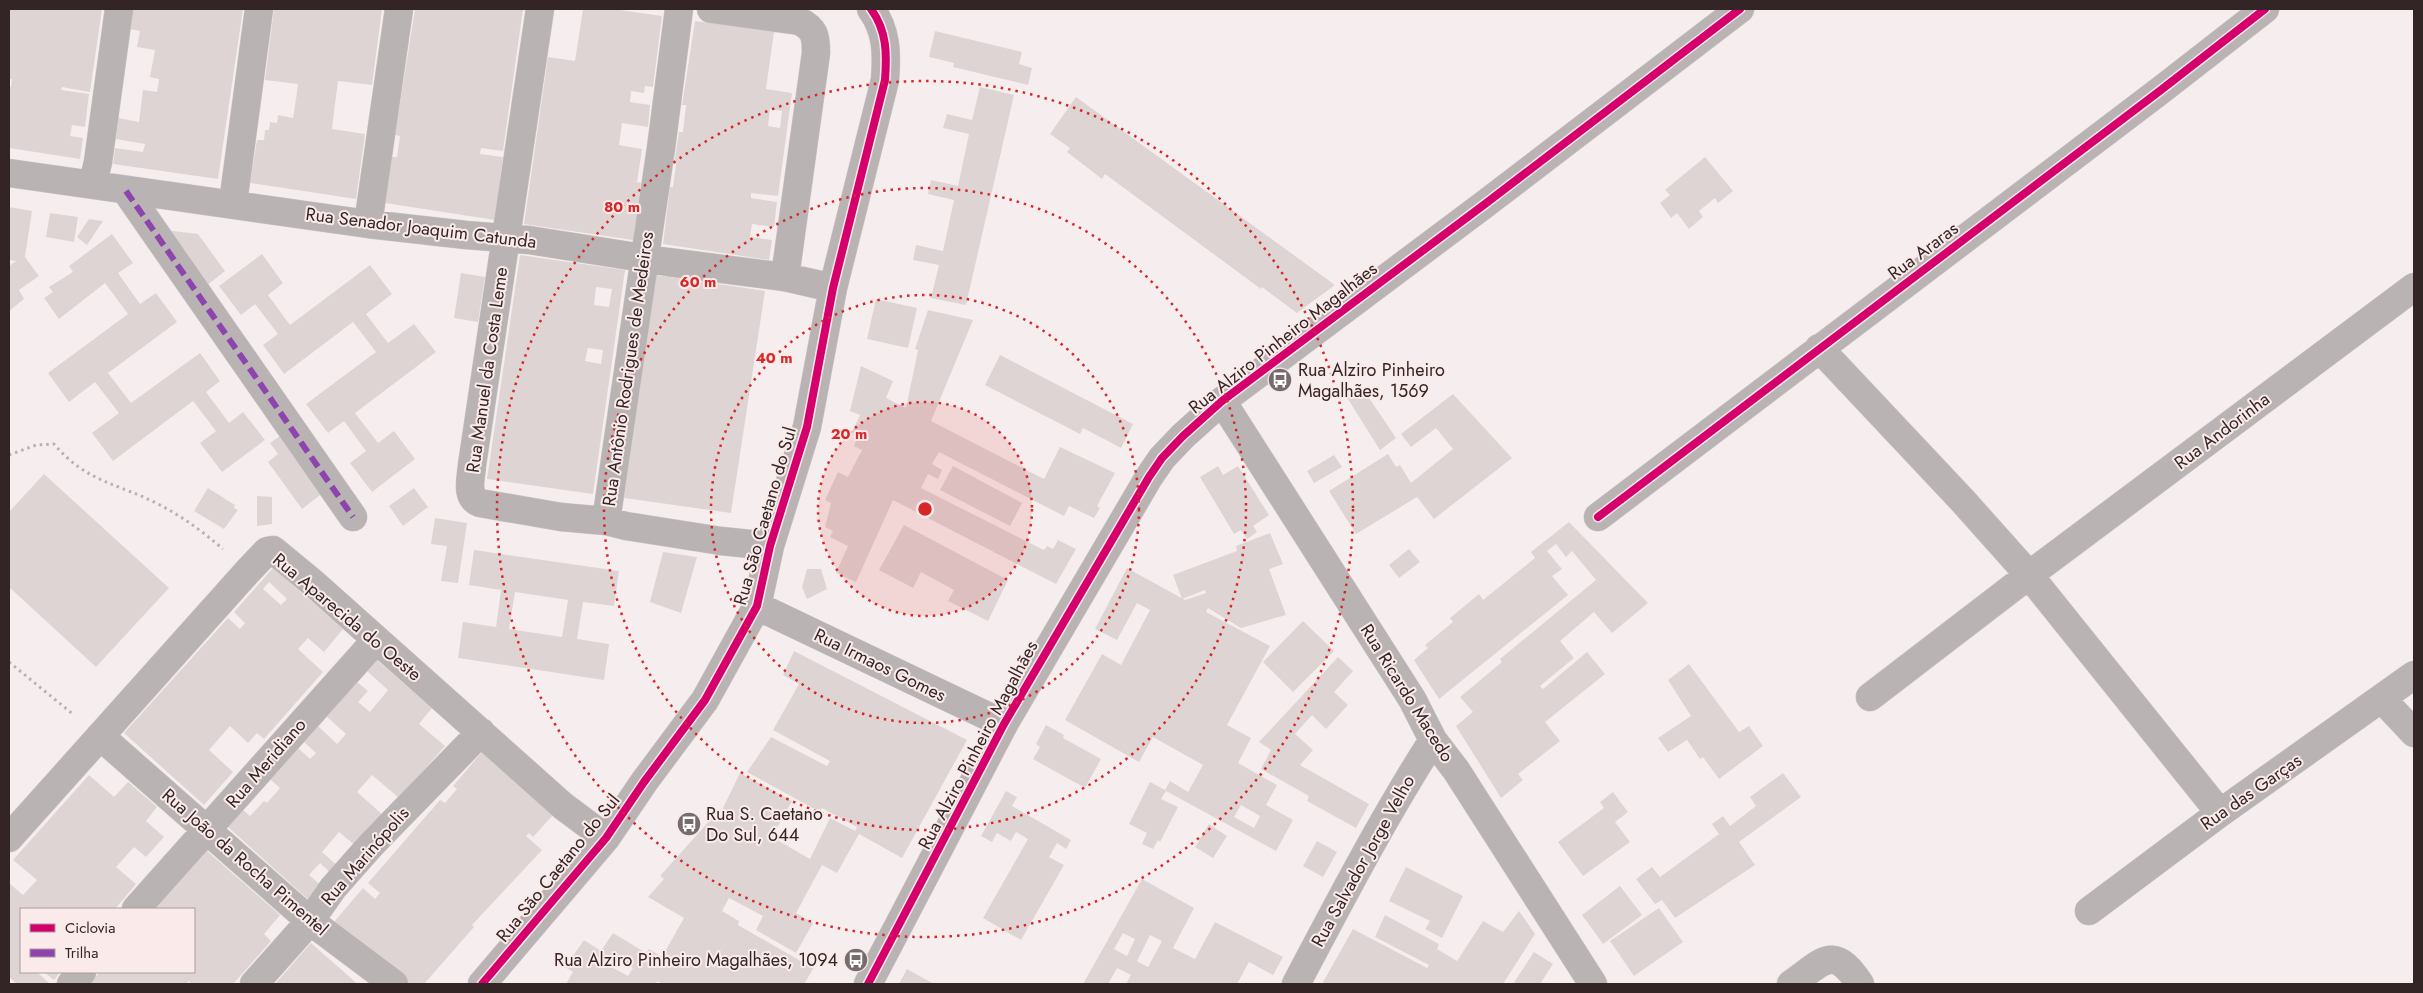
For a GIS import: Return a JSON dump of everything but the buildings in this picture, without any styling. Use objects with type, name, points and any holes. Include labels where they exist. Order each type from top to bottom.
[{"type":"street","points":[[93,183],[98,162],[119,9]]},
{"type":"street","points":[[233,203],[259,9]]},
{"type":"street","points":[[368,224],[399,9]]},
{"type":"street","name":"Rua Manuel da Costa Leme","points":[[540,9],[472,465],[470,494],[474,501],[480,503],[561,517],[606,521]]},
{"type":"street","name":"Rua Antônio Rodrigues de Medeiros","points":[[606,521],[679,9]]},
{"type":"street","points":[[711,9],[799,21],[809,26],[816,35],[816,53],[785,277]]},
{"type":"street","name":"Rua São Caetano do Sul","points":[[482,984],[606,838],[644,782],[705,700],[757,606],[770,546],[807,427],[833,288],[885,80],[887,52],[883,31],[871,9]]},
{"type":"street","name":"Rua Alziro Pinheiro Magalhães","points":[[868,984],[1004,724],[1162,458],[1222,401],[1478,210],[1740,9]]},
{"type":"street","name":"Rua Araras","points":[[1598,517],[2265,9]]},
{"type":"street","name":"Rua Senador Joaquim Catunda","points":[[9,172],[93,183],[126,191],[233,203],[368,224],[530,240],[785,277],[833,288]]},
{"type":"street","points":[[126,191],[353,517]]},
{"type":"street","name":"Rua Andorinha","points":[[1870,697],[2029,575],[2414,287]]},
{"type":"street","points":[[1819,348],[1957,494],[2029,575],[2220,813]]},
{"type":"street","name":"Rua Ricardo Macedo","points":[[1222,401],[1412,699],[1433,740],[1456,770],[1593,984]]},
{"type":"street","points":[[606,521],[721,541],[770,546]]},
{"type":"street","name":"Rua Aparecida do Oeste","points":[[9,838],[267,551],[278,553],[563,806],[606,838]]},
{"type":"street","name":"Rua Irmaos Gomes","points":[[757,606],[1004,724]]},
{"type":"street","name":"Rua Meridiano","points":[[137,908],[376,640]]},
{"type":"street","name":"Rua das Garças","points":[[2089,911],[2220,813],[2414,675]]},
{"type":"street","points":[[2382,699],[2414,733]]},
{"type":"street","name":"Rua Marinópolis","points":[[254,984],[310,921],[333,888],[371,844],[481,732]]},
{"type":"street","name":"Rua João da Rocha Pimentel","points":[[100,736],[310,921],[394,984]]},
{"type":"street","name":"Rua Salvador Jorge Velho","points":[[1296,984],[1352,877],[1408,779],[1433,740]]},
{"type":"street","points":[[1791,984],[1827,960],[1835,959],[1844,963],[1860,984]]},
{"type":"street","points":[[71,984],[81,973]]},
{"type":"path","points":[[9,455],[36,445],[54,444],[79,470],[158,504],[192,523],[248,571]]},
{"type":"path","points":[[9,662],[100,736]]},
{"type":"marked path","points":[[126,191],[353,517]]},
{"type":"cycle path","points":[[482,984],[606,838],[644,782],[705,700],[757,606],[770,546],[807,427],[833,288],[885,80],[885,43],[880,26],[871,9]]},
{"type":"cycle path","points":[[868,984],[1004,724],[1162,458],[1222,401],[1485,204],[1740,9]]},
{"type":"cycle path","points":[[1598,517],[2265,9]]},
{"type":"place","name":"Rua Alziro Pinheiro Magalhães, 1569","points":[[1280,380]]},
{"type":"place","name":"Rua S. Caetano Do Sul, 644","points":[[689,824]]},
{"type":"place","name":"Rua Alziro Pinheiro Magalhães, 1094","points":[[856,960]]}]
